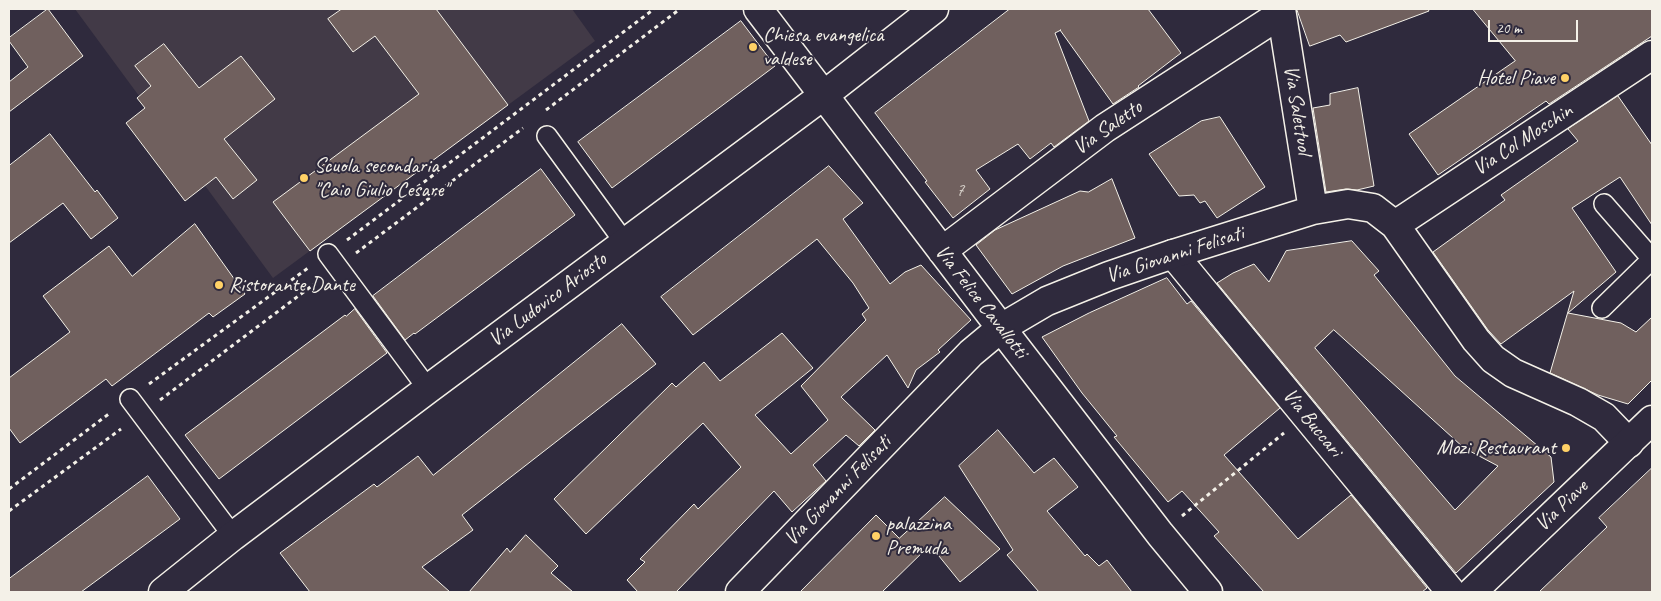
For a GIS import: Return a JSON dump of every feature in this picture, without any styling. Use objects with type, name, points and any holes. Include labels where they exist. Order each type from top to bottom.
[{"type":"street","name":"Via Felice Cavallotti","points":[[758,9],[1160,534],[1208,592]]},
{"type":"street","name":"Via Ludovico Ariosto","points":[[163,592],[233,536],[428,388],[824,95],[934,9]]},
{"type":"street","name":"Via Salettuol","points":[[1281,12],[1313,210]]},
{"type":"street","name":"Via Saletto","points":[[942,251],[1104,128],[1281,12]]},
{"type":"street","name":"Via Col Moschin","points":[[1394,226],[1652,56]]},
{"type":"street","name":"Via Giovanni Felisati","points":[[740,592],[971,353],[1001,328],[1048,301],[1108,276],[1313,210],[1348,204],[1373,208],[1394,226],[1476,340],[1493,359],[1513,373],[1578,402],[1604,417],[1629,443]]},
{"type":"street","name":"Via Buccari","points":[[1173,254],[1451,592]]},
{"type":"street","name":"Via Piave","points":[[1472,592],[1652,420]]},
{"type":"lane","points":[[547,136],[624,242]]},
{"type":"lane","points":[[1602,308],[1652,259],[1604,204]]},
{"type":"lane","points":[[328,254],[428,388]]},
{"type":"lane","points":[[130,398],[233,536]]},
{"type":"path","points":[[1160,534],[1305,415]]},
{"type":"shaded area","name":"Scuola secondaria \"Caio Giulio Cesare\"","points":[[75,9],[572,9],[595,41],[273,278]]},
{"type":"building","points":[[48,9],[83,56],[9,112],[9,82],[28,67],[9,41],[9,38]]},
{"type":"building","points":[[342,9],[436,9],[508,105],[310,251],[273,202],[419,94],[375,36],[353,52],[328,19]]},
{"type":"building","points":[[1010,9],[1148,9],[1181,53],[1139,87],[1113,104],[1060,30],[1055,33],[1089,121],[1054,147],[1051,143],[1030,159],[1018,144],[976,170],[990,189],[953,218],[875,113]]},
{"type":"building","points":[[1297,9],[1428,9],[1429,11],[1346,42],[1340,35],[1310,46]]},
{"type":"building","points":[[1473,9],[1652,9],[1652,36],[1549,104],[1546,101],[1438,175],[1409,134],[1515,61]]},
{"type":"building","points":[[741,21],[775,66],[612,188],[578,142]]},
{"type":"building","points":[[164,44],[199,88],[241,56],[275,99],[224,139],[257,180],[233,199],[216,177],[185,201],[126,123],[145,108],[137,98],[151,86],[135,66]]},
{"type":"building","points":[[1358,88],[1374,186],[1357,190],[1346,189],[1326,192],[1313,108],[1330,105],[1330,94]]},
{"type":"building","points":[[1618,96],[1652,145],[1652,225],[1620,177],[1572,208],[1616,272],[1568,313],[1621,323],[1636,332],[1652,317],[1652,380],[1628,404],[1598,395],[1550,373],[1574,291],[1501,344],[1488,330],[1433,252],[1505,200],[1501,195],[1578,141],[1568,129]]},
{"type":"building","points":[[1220,117],[1265,187],[1217,218],[1205,201],[1200,203],[1194,195],[1179,196],[1149,154],[1201,121]]},
{"type":"building","points":[[50,134],[95,192],[97,190],[118,218],[91,239],[63,203],[9,243],[9,166]]},
{"type":"building","points":[[829,166],[863,203],[843,219],[890,284],[905,272],[921,265],[971,320],[938,350],[940,352],[916,370],[908,388],[887,355],[841,397],[875,430],[859,446],[846,435],[813,465],[826,481],[792,512],[774,491],[676,592],[638,592],[627,580],[645,562],[640,559],[694,504],[698,509],[741,467],[703,423],[586,534],[554,499],[672,383],[676,387],[704,362],[720,381],[782,333],[813,368],[755,415],[791,454],[828,420],[801,386],[866,320],[862,314],[869,308],[853,283],[817,239],[693,335],[661,297]]},
{"type":"building","points":[[541,169],[575,215],[405,340],[373,296]]},
{"type":"building","points":[[1112,179],[1135,238],[1063,266],[1012,294],[976,245],[995,230],[1080,191],[1088,192]]},
{"type":"building","points":[[195,224],[245,294],[213,317],[209,313],[112,386],[106,379],[20,443],[9,428],[9,378],[70,332],[43,296],[109,246],[132,276]]},
{"type":"building","points":[[1352,241],[1379,271],[1374,275],[1455,376],[1551,457],[1554,482],[1456,573],[1217,283],[1233,273],[1254,264],[1269,282],[1286,251]],"holes":[[[1334,330],[1464,448],[1498,466],[1455,510],[1315,348]]]},
{"type":"building","points":[[1167,278],[1187,304],[1191,301],[1280,408],[1224,455],[1298,539],[1351,495],[1427,588],[1422,592],[1264,592],[1214,536],[1219,532],[1182,491],[1168,502],[1114,437],[1117,436],[1082,393],[1042,337],[1089,313]]},
{"type":"building","points":[[355,309],[387,353],[219,479],[185,435]]},
{"type":"building","points":[[622,324],[656,364],[462,515],[473,530],[422,567],[450,592],[310,592],[280,553],[374,484],[377,487],[418,456],[433,475]]},
{"type":"building","points":[[998,430],[1034,473],[1054,458],[1078,487],[1047,511],[1085,556],[1087,554],[1099,566],[1107,560],[1132,592],[1039,592],[1007,555],[1013,550],[959,466]]},
{"type":"building","points":[[1652,468],[1652,592],[1539,592],[1607,527],[1599,518]]},
{"type":"building","points":[[148,476],[180,519],[81,592],[9,592],[9,579]]},
{"type":"building","points":[[945,497],[1000,549],[960,582],[930,545],[882,592],[800,592],[876,515],[899,538]]},
{"type":"building","points":[[526,535],[558,566],[551,573],[573,592],[469,592],[507,548],[510,552]]},
{"type":"place","name":"Chiesa evangelica valdese","points":[[753,47]]},
{"type":"place","name":"Hotel Piave","points":[[1565,78]]},
{"type":"place","name":"Scuola secondaria \"Caio Giulio Cesare\"","points":[[304,178]]},
{"type":"place","name":"Ristorante Dante","points":[[219,285]]},
{"type":"place","name":"Mozi Restaurant","points":[[1566,448]]},
{"type":"place","name":"palazzina Premuda","points":[[876,536]]}]
